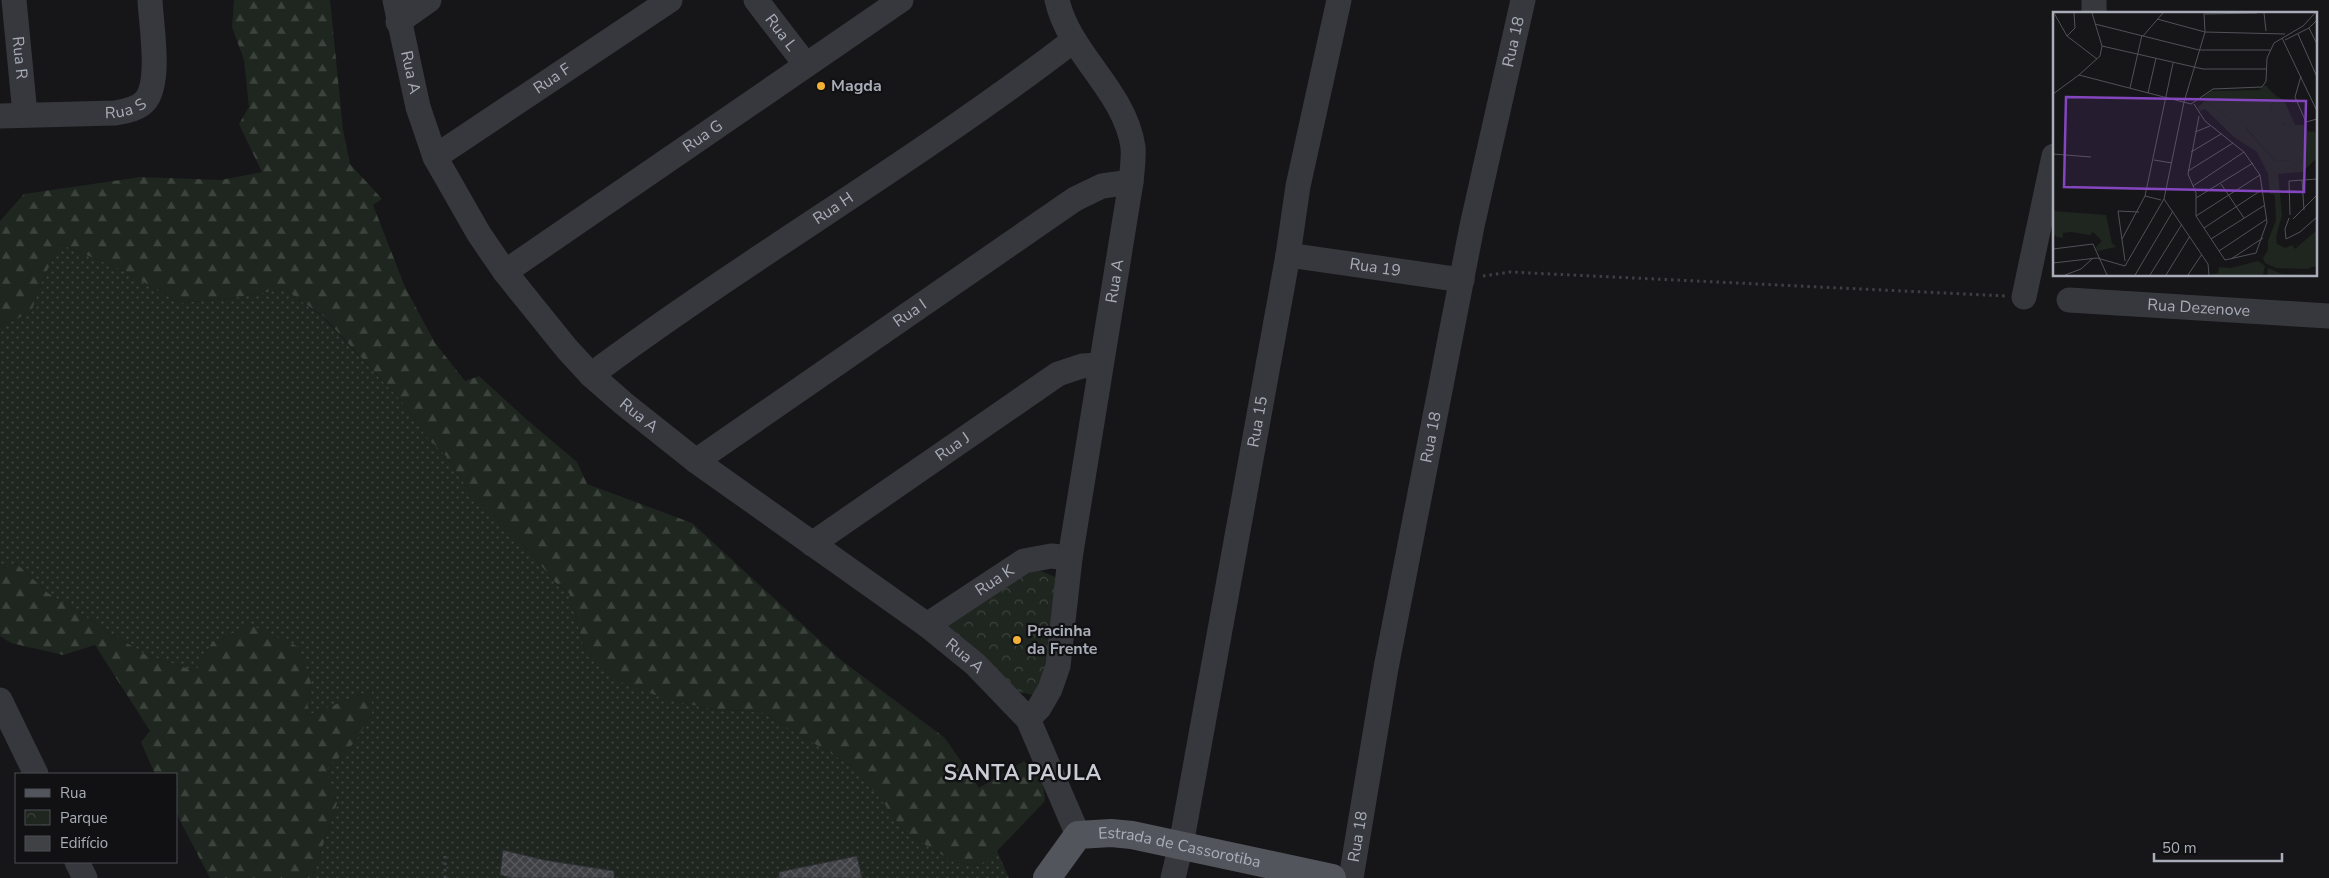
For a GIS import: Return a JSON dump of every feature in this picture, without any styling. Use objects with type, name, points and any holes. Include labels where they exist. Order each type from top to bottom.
[{"type":"main road","name":"Estrada de Cassorotiba","points":[[1047,878],[1078,835],[1111,833],[1181,845],[1332,878]]},
{"type":"street","name":"Rua R","points":[[14,0],[25,114]]},
{"type":"street","name":"Rua S","points":[[0,116],[115,113],[132,110],[146,101],[153,87],[154,72],[150,0]]},
{"type":"street","points":[[397,11],[429,0]]},
{"type":"street","name":"Rua F","points":[[435,157],[670,0]]},
{"type":"street","name":"Rua L","points":[[756,0],[806,65]]},
{"type":"street","name":"Rua G","points":[[506,272],[696,143],[901,0]]},
{"type":"street","name":"Rua A","points":[[1028,719],[1039,708],[1050,689],[1058,666],[1070,558],[1131,182],[1133,148],[1128,128],[1116,104],[1074,40],[1056,0]]},
{"type":"street","name":"Rua 15","points":[[1173,878],[1181,845],[1288,255],[1298,186],[1339,0]]},
{"type":"street","name":"Rua 18","points":[[1351,878],[1386,668],[1462,280],[1498,107],[1523,0]]},
{"type":"street","name":"Rua A","points":[[397,11],[418,107],[435,157],[479,234],[506,272],[591,375],[696,461],[927,626],[975,664],[1028,719],[1078,835]]},
{"type":"street","name":"Rua H","points":[[591,375],[650,331],[1003,94],[1074,40]]},
{"type":"street","points":[[2024,297],[2053,161]]},
{"type":"street","name":"Rua I","points":[[696,461],[1081,195],[1102,186],[1131,182]]},
{"type":"street","name":"Rua 19","points":[[1288,255],[1462,280]]},
{"type":"street","name":"Rua Dezenove","points":[[2069,300],[2329,316]]},
{"type":"street","name":"Rua J","points":[[812,544],[1058,374],[1082,366],[1100,365]]},
{"type":"street","name":"Rua K","points":[[927,626],[1024,562],[1051,556],[1070,558]]},
{"type":"street","points":[[0,700],[36,773]]},
{"type":"street","points":[[78,863],[85,878]]},
{"type":"path","points":[[1462,280],[1510,272],[2024,297]]},
{"type":"path","points":[[445,855],[445,878]]},
{"type":"green space","points":[[234,0],[330,0],[343,130],[350,164],[382,199],[373,205],[405,287],[435,343],[465,381],[479,376],[577,462],[587,484],[692,523],[841,660],[945,738],[979,788],[1024,761],[1043,781],[1045,801],[997,851],[978,866],[954,862],[904,832],[887,807],[852,766],[761,712],[714,709],[673,701],[624,684],[586,655],[569,593],[556,583],[521,542],[467,488],[448,458],[425,435],[404,404],[323,316],[284,289],[228,299],[179,303],[125,271],[60,244],[40,285],[31,313],[0,325],[0,221],[24,194],[141,177],[221,180],[262,172],[239,124],[249,107],[244,60],[232,27]]},
{"type":"green space","points":[[60,244],[125,271],[179,303],[228,299],[284,289],[322,316],[404,404],[425,435],[448,458],[467,488],[521,542],[556,583],[569,593],[586,655],[673,701],[714,709],[761,712],[852,766],[887,807],[904,832],[954,862],[978,866],[997,851],[1009,878],[312,878],[337,803],[325,770],[355,742],[372,713],[372,690],[306,716],[311,683],[212,642],[196,671],[146,655],[48,593],[17,564],[0,569],[0,325],[31,313],[40,285]]},
{"type":"green space","points":[[17,564],[48,593],[146,655],[196,671],[212,642],[251,625],[299,647],[311,683],[306,716],[372,690],[372,713],[355,742],[326,770],[337,803],[312,878],[210,878],[178,817],[178,773],[155,773],[141,742],[150,731],[95,645],[63,655],[11,643],[0,636],[0,569]]},
{"type":"green space","name":"Pracinha da Frente","points":[[1032,567],[1060,579],[1056,637],[1037,696],[1020,692],[1005,684],[956,643],[947,624]]},
{"type":"building","points":[[503,850],[544,860],[614,871],[614,878],[512,878],[500,875]]},
{"type":"building","points":[[857,856],[862,878],[779,878],[779,872]]},
{"type":"place","name":"Magda","points":[[821,86]]},
{"type":"place","name":"Pracinha da Frente","points":[[1017,640]]},
{"type":"district","name":"SANTA PAULA","points":[[1023,773]]}]
